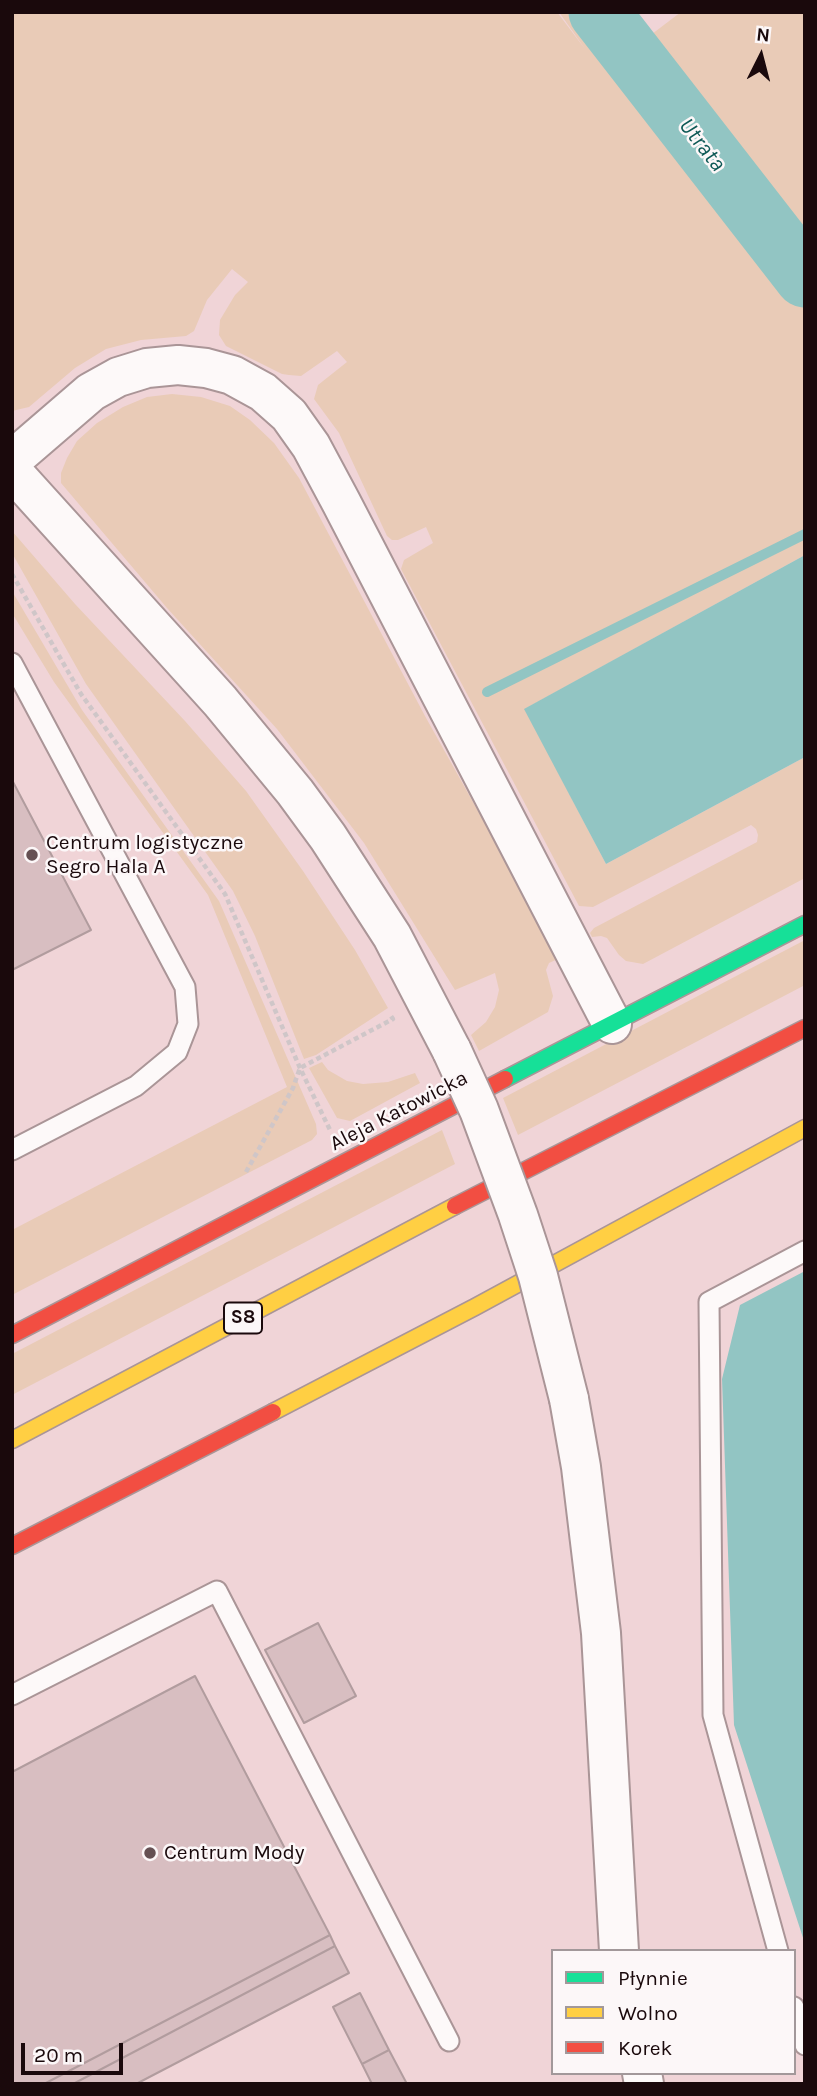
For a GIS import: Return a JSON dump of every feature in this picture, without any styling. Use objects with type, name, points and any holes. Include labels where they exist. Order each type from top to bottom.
[{"type":"main road","name":"Aleja Katowicka","points":[[12,1335],[805,923]]},
{"type":"main road","name":"S8","points":[[12,1440],[474,1196],[805,1028]]},
{"type":"main road","points":[[12,1546],[475,1307],[805,1128]]},
{"type":"street","points":[[12,460],[91,392],[118,377],[147,368],[178,365],[232,375],[263,392],[289,415],[335,491],[612,1024]]},
{"type":"street","points":[[12,471],[220,701],[295,792],[328,837],[391,936],[452,1051],[479,1110],[538,1276],[569,1399],[581,1467],[601,1633],[619,1949]]},
{"type":"lane","points":[[12,663],[185,986],[188,1024],[177,1052],[136,1086],[12,1150]]},
{"type":"lane","points":[[778,1949],[713,1715],[709,1302],[805,1251]]},
{"type":"lane","points":[[12,1695],[217,1591],[449,2041]]},
{"type":"lane","points":[[796,2014],[805,2045]]},
{"type":"path","points":[[12,574],[81,694],[225,894],[300,1068],[335,1140]]},
{"type":"path","points":[[241,1182],[293,1088],[300,1068],[389,1020]]},
{"type":"shaded area","points":[[12,12],[557,12],[585,49],[559,12],[635,12],[652,34],[681,12],[805,12],[805,555],[525,709],[606,864],[805,757],[805,878],[643,964],[626,961],[607,938],[592,937],[590,933],[594,928],[757,842],[756,829],[751,825],[593,907],[579,906],[401,569],[404,560],[433,543],[426,527],[398,540],[387,536],[339,433],[314,399],[318,385],[347,362],[337,351],[301,376],[289,375],[226,346],[219,335],[220,320],[235,295],[248,282],[232,269],[207,300],[194,331],[186,336],[141,340],[106,349],[75,368],[29,407],[12,411]]},
{"type":"shaded area","points":[[172,394],[201,397],[230,406],[250,420],[274,443],[299,478],[425,716],[560,958],[549,963],[546,970],[553,996],[548,1012],[479,1051],[471,1035],[486,1022],[495,1007],[499,990],[495,973],[455,990],[364,843],[277,729],[167,608],[61,483],[61,473],[77,441],[97,423],[123,407],[147,397]]},
{"type":"shaded area","points":[[12,531],[246,791],[355,950],[388,1008],[316,1055],[304,1059],[255,936],[233,891],[86,684],[12,553]]},
{"type":"shaded area","points":[[12,591],[82,710],[219,901],[316,1124],[317,1134],[312,1140],[12,1295],[12,1230],[287,1087],[208,895],[54,682],[12,613]]},
{"type":"shaded area","points":[[805,940],[805,985],[518,1135],[503,1098]]},
{"type":"shaded area","points":[[322,1062],[328,1070],[347,1081],[363,1084],[388,1082],[415,1073],[420,1083],[350,1121],[337,1118],[309,1068]]},
{"type":"shaded area","points":[[442,1130],[455,1164],[12,1395],[12,1354]]},
{"type":"water","points":[[805,555],[805,757],[606,864],[524,709]]},
{"type":"water","points":[[805,1271],[805,1944],[734,1725],[722,1379],[740,1305]]},
{"type":"building","name":"Centrum logistyczne Segro Hala A","points":[[12,780],[91,930],[12,970]]},
{"type":"building","points":[[318,1623],[356,1696],[304,1723],[265,1650]]},
{"type":"building","name":"Centrum Mody","points":[[195,1676],[330,1935],[44,2084],[12,2084],[12,1772]]},
{"type":"building","points":[[330,1935],[335,1946],[73,2084],[44,2084]]},
{"type":"building","points":[[335,1946],[349,1973],[136,2084],[73,2084]]},
{"type":"building","points":[[360,1993],[389,2050],[362,2064],[333,2007]]},
{"type":"building","points":[[389,2050],[407,2084],[372,2084],[362,2064]]},
{"type":"waterway","name":"Utrata","points":[[599,12],[805,277]]},
{"type":"waterway","points":[[487,692],[805,534]]},
{"type":"traffic: fast","points":[[505,1079],[805,924]]},
{"type":"traffic: slow","points":[[273,1412],[475,1307],[805,1128]]},
{"type":"traffic: slow","points":[[12,1440],[455,1206]]},
{"type":"traffic: jam","points":[[455,1206],[805,1028]]},
{"type":"traffic: jam","points":[[12,1335],[505,1079]]},
{"type":"traffic: jam","points":[[12,1546],[273,1412]]},
{"type":"place","name":"Centrum logistyczne Segro Hala A","points":[[32,855]]},
{"type":"place","name":"Centrum Mody","points":[[150,1853]]}]
